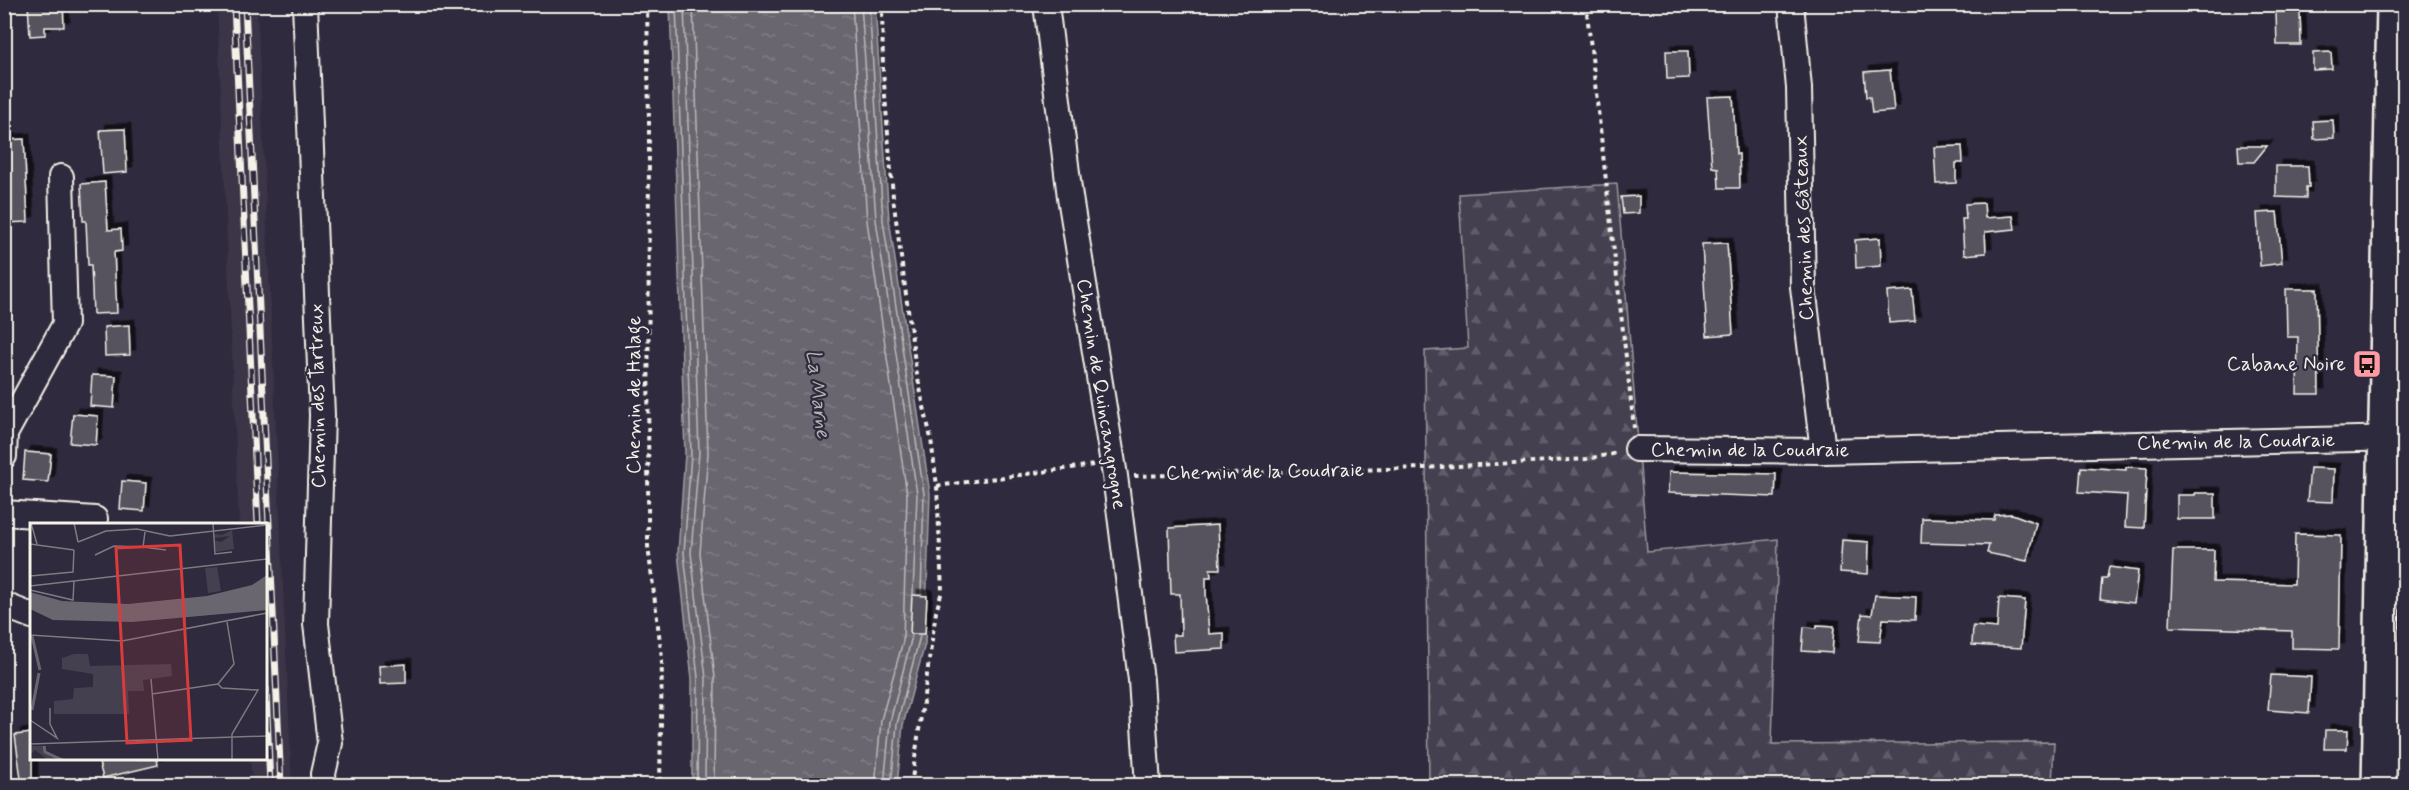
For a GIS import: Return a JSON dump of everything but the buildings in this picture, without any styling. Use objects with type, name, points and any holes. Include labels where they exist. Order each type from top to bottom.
[{"type":"main road","points":[[2379,786],[2395,438],[2394,4]]},
{"type":"street","name":"Chemin des Tartreux","points":[[305,4],[322,415],[316,624],[330,743],[323,774],[324,786]]},
{"type":"street","name":"Chemin de Quincangrogne","points":[[1046,4],[1070,197],[1114,469],[1141,680],[1148,786]]},
{"type":"street","name":"Chemin des Gâteaux","points":[[1791,4],[1799,88],[1803,287],[1823,451]]},
{"type":"street","points":[[4,456],[5,434],[65,324],[61,177]]},
{"type":"street","name":"Chemin de la Coudraie","points":[[1637,449],[1823,451],[2395,438]]},
{"type":"street","points":[[4,513],[95,519]]},
{"type":"street","points":[[4,605],[30,615]]},
{"type":"path","name":"Chemin de Halage","points":[[647,4],[650,121],[648,546],[662,658],[660,786]]},
{"type":"path","points":[[882,4],[883,69],[893,197],[916,370],[931,439],[937,486],[942,591],[936,612],[911,786]]},
{"type":"path","points":[[1586,4],[1637,449]]},
{"type":"path","name":"Chemin de la Coudraie","points":[[937,486],[1114,469],[1424,468],[1586,459],[1637,449]]},
{"type":"shaded area","points":[[217,5],[257,5],[292,785],[252,785],[250,760],[267,760],[267,523],[239,523]]},
{"type":"green space","points":[[1617,184],[1647,552],[1778,539],[1772,744],[2054,742],[2052,785],[1429,785],[1425,351],[1468,348],[1459,194]]},
{"type":"water","name":"La Marne","points":[[670,5],[875,5],[889,219],[930,494],[925,644],[903,725],[897,785],[692,785],[692,679],[678,553],[685,454]]},
{"type":"railway","points":[[234,4],[258,523]]},
{"type":"railway","points":[[245,4],[281,786]]},
{"type":"railway","points":[[267,713],[270,786]]},
{"type":"place","name":"Cabane Noire","points":[[2367,364]]}]
